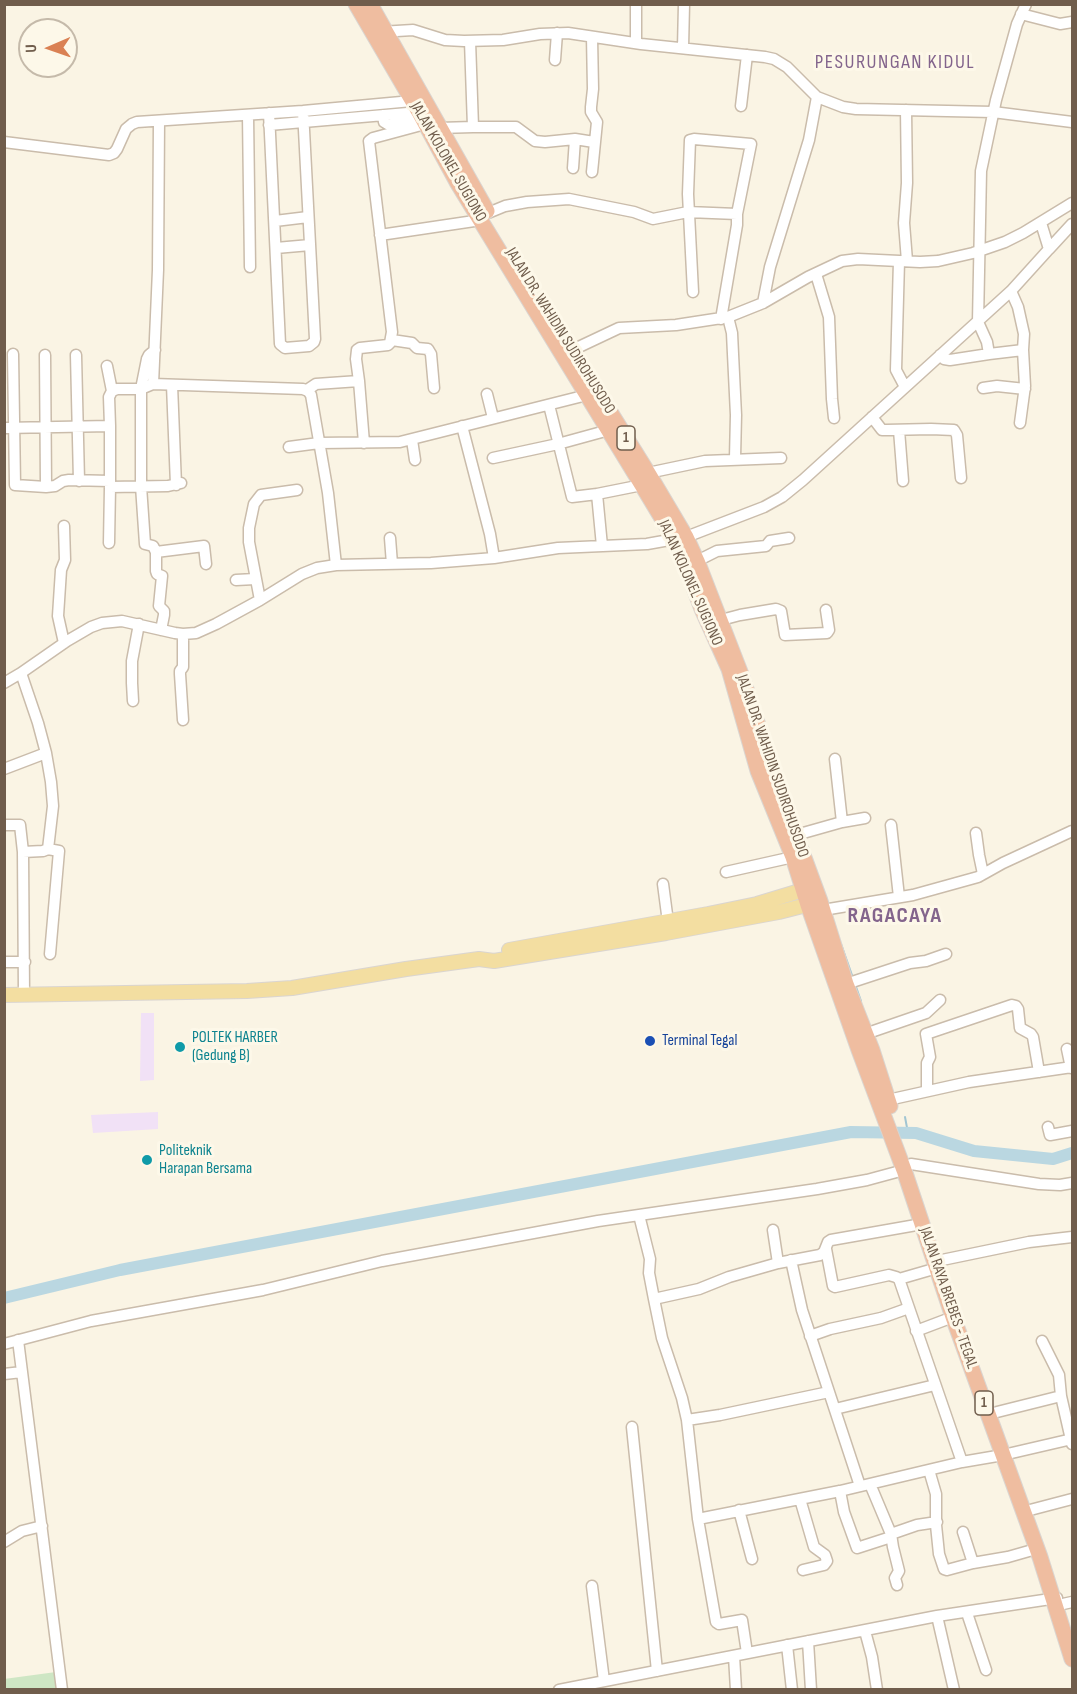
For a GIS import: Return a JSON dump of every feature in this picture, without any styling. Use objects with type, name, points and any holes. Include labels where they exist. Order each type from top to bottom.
[{"type":"highway","name":"JALAN KOLONEL SUGIONO","points":[[356,4],[379,33],[423,117]]},
{"type":"highway","name":"JALAN DR. WAHIDIN SUDIROHUSODO","points":[[370,4],[379,33],[423,117],[680,538],[697,561],[800,834],[817,903]]},
{"type":"highway","name":"1","points":[[567,353],[587,395],[645,479]]},
{"type":"highway","name":"JALAN KOLONEL SUGIONO","points":[[680,538],[702,609],[729,669],[758,771],[793,857],[817,903],[852,981],[870,1032],[887,1107]]},
{"type":"highway","name":"JALAN KOLONEL SUGIONO","points":[[817,903],[887,1107]]},
{"type":"highway","name":"JALAN RAYA BREBES - TEGAL","points":[[887,1107],[939,1264],[953,1317],[1030,1510],[1072,1635]]},
{"type":"highway","name":"JALAN RAYA BREBES - TEGAL","points":[[907,1167],[922,1224],[997,1412],[1007,1454],[1036,1549],[1062,1600],[1072,1659]]},
{"type":"main road","points":[[479,959],[492,953],[531,945],[668,922],[779,912],[817,903]]},
{"type":"main road","points":[[4,995],[265,990],[325,984],[406,969],[479,959],[494,961],[723,917]]},
{"type":"street","points":[[636,4],[636,39]]},
{"type":"street","points":[[683,43],[684,4]]},
{"type":"street","points":[[988,354],[987,342],[980,325],[981,171],[994,107],[1023,9],[1060,24],[1072,22]]},
{"type":"street","points":[[379,33],[412,30],[445,40],[470,41],[503,40],[557,33],[683,43],[765,57],[780,62],[817,97],[843,107],[906,110],[994,107],[1072,122]]},
{"type":"street","points":[[555,60],[557,33]]},
{"type":"street","points":[[592,37],[591,112],[597,122],[592,172]]},
{"type":"street","points":[[470,41],[473,127]]},
{"type":"street","points":[[741,106],[747,55]]},
{"type":"street","points":[[763,303],[770,267],[809,140],[817,97]]},
{"type":"street","points":[[905,387],[896,370],[907,183],[906,110]]},
{"type":"street","points":[[268,113],[280,344],[285,348],[309,346],[315,339],[303,117]]},
{"type":"street","points":[[4,142],[109,155],[117,149],[126,129],[137,122],[268,113],[303,117],[423,117],[473,127],[518,128],[535,141],[575,139],[594,142]]},
{"type":"street","points":[[248,115],[250,267]]},
{"type":"street","points":[[269,125],[303,117],[383,115],[384,122],[389,125],[423,117]]},
{"type":"street","points":[[364,443],[357,350],[388,345],[392,340],[369,143],[370,140],[423,117]]},
{"type":"street","points":[[153,384],[160,188],[159,121]]},
{"type":"street","points":[[573,168],[575,139]]},
{"type":"street","points":[[693,292],[696,274],[688,212],[690,141],[694,139],[751,144],[737,214],[725,318],[733,354],[735,459]]},
{"type":"street","points":[[380,235],[485,217],[505,206],[569,199],[634,212],[653,219],[688,212],[737,214]]},
{"type":"street","points":[[567,353],[619,328],[676,325],[725,318],[763,303],[842,261],[858,259],[938,261],[980,251],[1005,242],[1072,203]]},
{"type":"street","points":[[275,221],[308,217]]},
{"type":"street","points":[[1041,223],[1049,249]]},
{"type":"street","points":[[4,683],[91,627],[102,623],[122,621],[183,634],[196,633],[260,600],[302,574],[317,568],[336,565],[431,563],[494,558],[558,548],[647,544],[680,538],[764,507],[782,497],[803,480],[874,419],[905,387],[980,325],[1013,294],[1072,224]]},
{"type":"street","points":[[276,248],[310,245]]},
{"type":"street","points":[[816,274],[829,317],[834,418]]},
{"type":"street","points":[[1013,294],[1024,332],[1025,389],[1020,423]]},
{"type":"street","points":[[392,340],[411,342],[417,348],[428,350],[431,354],[434,388]]},
{"type":"street","points":[[155,350],[147,360],[141,389],[141,486],[145,544],[153,546],[156,552],[156,571],[162,576],[159,606],[164,611],[164,615],[161,630]]},
{"type":"street","points":[[942,357],[950,360],[1023,350]]},
{"type":"street","points":[[14,354],[9,428],[16,485],[46,487],[66,481],[141,486],[178,484],[172,385]]},
{"type":"street","points":[[45,355],[46,487]]},
{"type":"street","points":[[76,355],[79,481]]},
{"type":"street","points":[[107,366],[112,391],[110,397],[110,543]]},
{"type":"street","points":[[112,391],[141,389],[153,384],[307,390],[316,384],[359,381]]},
{"type":"street","points":[[983,388],[997,386],[1025,389]]},
{"type":"street","points":[[307,390],[311,395],[328,493],[336,565]]},
{"type":"street","points":[[487,394],[493,418]]},
{"type":"street","points":[[289,447],[319,443],[412,440],[587,395]]},
{"type":"street","points":[[549,405],[572,497],[597,494],[705,460],[781,458]]},
{"type":"street","points":[[874,419],[882,430],[954,430],[957,435],[961,478]]},
{"type":"street","points":[[9,428],[110,426]]},
{"type":"street","points":[[462,426],[494,558]]},
{"type":"street","points":[[493,458],[609,430]]},
{"type":"street","points":[[899,430],[903,481]]},
{"type":"street","points":[[412,440],[415,460]]},
{"type":"street","points":[[260,600],[249,528],[254,504],[261,495],[297,490]]},
{"type":"street","points":[[597,494],[602,546]]},
{"type":"street","points":[[64,526],[65,560],[61,570],[58,616],[64,644]]},
{"type":"street","points":[[390,538],[392,564]]},
{"type":"street","points":[[697,561],[717,551],[766,546],[770,541],[789,538]]},
{"type":"street","points":[[156,552],[204,546],[206,564]]},
{"type":"street","points":[[236,580],[255,579]]},
{"type":"street","points":[[721,620],[776,609],[781,611],[785,635],[809,634],[828,632],[826,610]]},
{"type":"street","points":[[134,701],[132,661],[139,624]]},
{"type":"street","points":[[183,634],[183,667],[180,671],[183,720]]},
{"type":"street","points":[[21,673],[46,753],[52,795],[48,849]]},
{"type":"street","points":[[4,769],[46,753]]},
{"type":"street","points":[[835,759],[842,822]]},
{"type":"street","points":[[800,834],[865,818]]},
{"type":"street","points":[[5,825],[20,825],[23,852],[24,995]]},
{"type":"street","points":[[891,825],[899,897]]},
{"type":"street","points":[[817,903],[899,897],[947,886],[983,874],[1072,831]]},
{"type":"street","points":[[976,833],[983,874]]},
{"type":"street","points":[[23,852],[48,849],[59,851],[50,954]]},
{"type":"street","points":[[726,872],[793,857]]},
{"type":"street","points":[[663,884],[668,922]]},
{"type":"street","points":[[852,981],[946,954]]},
{"type":"street","points":[[4,962],[25,962]]},
{"type":"street","points":[[870,1032],[926,1014],[940,1000]]},
{"type":"street","points":[[927,1091],[927,1063],[930,1057],[926,1034],[1012,1005],[1018,1009],[1020,1028],[1032,1034],[1039,1072]]},
{"type":"street","points":[[887,1107],[927,1091],[969,1082],[1072,1068],[1067,1049]]},
{"type":"street","points":[[1048,1127],[1050,1135],[1072,1131]]},
{"type":"street","points":[[4,1344],[91,1321],[291,1284],[382,1261],[598,1221],[818,1189],[867,1180],[907,1167],[1033,1183],[1072,1184]]},
{"type":"street","points":[[639,1215],[650,1259],[649,1273],[662,1338],[687,1420],[698,1519],[716,1622],[719,1624],[742,1620],[747,1653]]},
{"type":"street","points":[[922,1224],[831,1239],[826,1249],[834,1287],[889,1275],[899,1279],[962,1462]]},
{"type":"street","points":[[773,1230],[778,1263]]},
{"type":"street","points":[[899,1279],[939,1264],[1029,1242],[1072,1237]]},
{"type":"street","points":[[654,1299],[699,1289],[729,1277],[778,1263],[820,1255],[826,1249]]},
{"type":"street","points":[[791,1260],[797,1292],[835,1409],[865,1485],[891,1535],[899,1571],[895,1578],[897,1586]]},
{"type":"street","points":[[810,1336],[830,1329],[881,1318],[909,1308]]},
{"type":"street","points":[[916,1331],[953,1317]]},
{"type":"street","points":[[18,1340],[62,1689]]},
{"type":"street","points":[[698,1519],[840,1491],[962,1462],[1072,1441],[1061,1396],[1059,1375],[1042,1341]]},
{"type":"street","points":[[4,1374],[22,1372]]},
{"type":"street","points":[[835,1409],[935,1385]]},
{"type":"street","points":[[687,1420],[829,1392]]},
{"type":"street","points":[[997,1412],[1061,1396]]},
{"type":"street","points":[[632,1427],[657,1671]]},
{"type":"street","points":[[929,1470],[936,1494],[939,1554],[944,1569],[1008,1557],[1036,1549]]},
{"type":"street","points":[[840,1491],[856,1548],[917,1525],[937,1522]]},
{"type":"street","points":[[1030,1510],[1072,1498]]},
{"type":"street","points":[[800,1499],[814,1547],[825,1555],[827,1561],[824,1565],[802,1570]]},
{"type":"street","points":[[739,1510],[752,1559]]},
{"type":"street","points":[[4,1542],[22,1531],[42,1526]]},
{"type":"street","points":[[963,1532],[973,1563]]},
{"type":"street","points":[[592,1586],[604,1681]]},
{"type":"street","points":[[562,1689],[937,1617],[1062,1600]]},
{"type":"street","points":[[966,1612],[986,1670]]},
{"type":"street","points":[[937,1617],[954,1689]]},
{"type":"street","points":[[865,1631],[877,1689]]},
{"type":"street","points":[[808,1641],[811,1689]]},
{"type":"street","points":[[788,1645],[792,1689]]},
{"type":"street","points":[[734,1656],[736,1689]]},
{"type":"street","points":[[630,1677],[630,1689]]},
{"type":"shaded area","points":[[141,1013],[154,1013],[154,1080],[140,1081]]},
{"type":"shaded area","points":[[158,1112],[158,1129],[93,1133],[91,1115]]},
{"type":"green space","points":[[56,1672],[58,1689],[5,1689],[4,1679]]},
{"type":"waterway","points":[[841,944],[853,978]]},
{"type":"waterway","points":[[855,984],[861,1001]]},
{"type":"waterway","points":[[905,1117],[908,1133]]},
{"type":"waterway","points":[[4,1298],[120,1270],[851,1132],[916,1133],[974,1151],[1053,1159],[1072,1153]]},
{"type":"place","name":"Terminal Tegal","points":[[650,1041]]},
{"type":"place","name":"POLTEK HARBER (Gedung B)","points":[[180,1047]]},
{"type":"place","name":"Politeknik Harapan Bersama","points":[[147,1160]]},
{"type":"district","name":"PESURUNGAN KIDUL","points":[[895,63]]},
{"type":"district","name":"RAGACAYA","points":[[895,916]]}]
